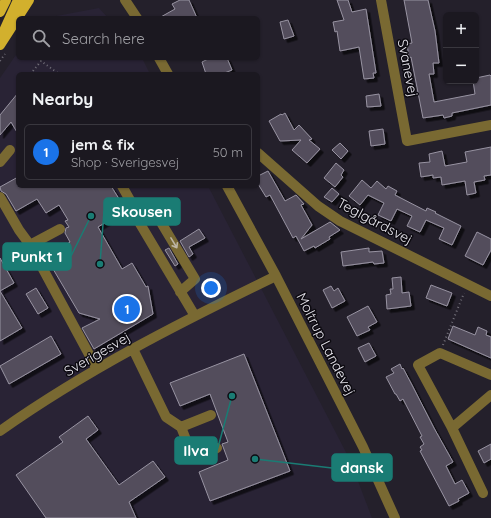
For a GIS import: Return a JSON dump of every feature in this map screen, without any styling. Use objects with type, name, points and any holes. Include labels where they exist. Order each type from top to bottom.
[{"type":"main road","points":[[0,12],[6,0]]},
{"type":"main road","points":[[0,42],[18,0]]},
{"type":"main road","points":[[19,16],[29,0]]},
{"type":"main road","points":[[0,46],[16,21]]},
{"type":"street","points":[[125,0],[136,16]]},
{"type":"street","name":"Svanevej","points":[[381,0],[407,141],[491,125]]},
{"type":"street","points":[[161,60],[167,72]]},
{"type":"street","points":[[0,162],[10,150]]},
{"type":"street","name":"Teglgårdsvej","points":[[260,155],[318,206],[340,222],[491,296]]},
{"type":"street","points":[[123,188],[136,209],[139,222],[194,316]]},
{"type":"street","name":"Moltrup Landevej","points":[[228,188],[276,276],[363,447],[395,518]]},
{"type":"street","points":[[0,197],[19,230],[30,245],[97,369]]},
{"type":"street","points":[[139,222],[156,214],[191,272],[195,279],[180,292]]},
{"type":"street","points":[[30,245],[60,229]]},
{"type":"street","name":"Sverigesvej","points":[[0,431],[97,369],[194,316],[276,276]]},
{"type":"street","points":[[133,349],[166,417],[181,427],[193,457],[218,448]]},
{"type":"street","points":[[483,493],[452,428],[418,365],[440,353],[491,375]]},
{"type":"street","points":[[452,428],[491,395]]},
{"type":"street","points":[[181,427],[211,415]]},
{"type":"path","points":[[33,71],[41,61],[56,72]]},
{"type":"path","points":[[440,353],[468,284]]},
{"type":"shaded area","points":[[99,8],[106,16],[57,16]]},
{"type":"shaded area","points":[[16,55],[16,60],[143,60],[149,72],[16,72],[16,188],[209,188],[350,460],[372,518],[0,518],[0,78]]},
{"type":"building","points":[[180,0],[189,0],[196,16],[163,16],[175,9],[172,4]]},
{"type":"building","points":[[337,0],[348,0],[352,12],[366,9],[376,73],[373,73],[374,78],[364,79],[359,47],[340,51],[337,31],[335,32],[333,22],[344,20]]},
{"type":"building","points":[[404,0],[428,0],[435,31],[439,63],[433,63],[434,74],[429,74],[434,102],[475,94],[473,84],[479,84],[479,77],[490,75],[491,105],[452,113],[452,116],[444,118],[443,115],[423,118],[411,57],[409,58],[407,44],[412,43]]},
{"type":"building","points":[[288,20],[294,36],[284,39],[280,22]]},
{"type":"building","points":[[206,60],[228,60],[232,70],[227,72],[205,72],[202,62]]},
{"type":"building","points":[[379,94],[381,106],[367,107],[366,96]]},
{"type":"building","points":[[16,95],[16,131],[11,122],[0,135],[0,115]]},
{"type":"building","points":[[285,113],[294,130],[299,125],[312,139],[309,140],[320,149],[307,163],[292,150],[301,140],[280,141],[269,121]]},
{"type":"building","points":[[383,129],[385,144],[371,146],[369,131]]},
{"type":"building","points":[[340,143],[348,151],[341,159],[332,150]]},
{"type":"building","points":[[491,147],[491,175],[484,176],[485,180],[474,182],[476,193],[467,195],[465,181],[442,185],[441,177],[433,178],[433,175],[421,177],[419,163],[430,162],[429,154],[442,151],[445,166],[467,162],[465,152]]},
{"type":"building","points":[[336,163],[344,170],[341,175],[343,177],[335,187],[324,178]]},
{"type":"building","points":[[268,171],[285,201],[296,195],[304,204],[301,205],[312,225],[301,239],[330,222],[340,230],[329,237],[330,239],[315,248],[314,246],[304,251],[296,236],[293,238],[270,195],[266,197],[260,187],[260,175]]},
{"type":"building","points":[[16,178],[16,188],[112,188],[126,210],[98,227],[122,269],[132,263],[146,287],[148,286],[153,314],[94,349],[82,328],[100,319],[79,313],[46,257],[70,242],[65,233],[66,228],[69,227],[65,221],[68,220],[59,205],[46,213],[37,199],[16,211],[6,194],[1,191],[0,187]]},
{"type":"building","points":[[362,180],[371,188],[377,181],[386,189],[388,186],[397,191],[395,195],[426,211],[427,208],[436,212],[435,213],[461,226],[452,245],[439,239],[444,228],[426,220],[420,232],[407,226],[412,216],[397,209],[391,221],[378,215],[384,203],[368,195],[360,205],[349,196]]},
{"type":"building","points":[[332,188],[339,194],[332,202],[324,197]]},
{"type":"building","points":[[199,229],[205,238],[189,247],[193,254],[189,257],[180,241]]},
{"type":"building","points":[[477,232],[491,239],[491,250],[483,265],[465,256]]},
{"type":"building","points":[[169,248],[178,264],[175,266],[165,250]]},
{"type":"building","points":[[369,248],[369,252],[382,251],[384,263],[374,264],[373,262],[343,266],[341,252]]},
{"type":"building","points":[[0,258],[14,283],[0,291]]},
{"type":"building","points":[[401,277],[402,293],[409,292],[411,306],[387,309],[386,295],[391,294],[390,289],[393,289],[392,278]]},
{"type":"building","points":[[431,285],[452,293],[447,306],[426,298]]},
{"type":"building","points":[[331,286],[334,291],[338,288],[345,301],[332,308],[323,290]]},
{"type":"building","points":[[36,288],[48,308],[38,314],[26,294]]},
{"type":"building","points":[[0,291],[22,328],[0,341]]},
{"type":"building","points":[[368,306],[377,322],[368,327],[370,330],[357,336],[347,317]]},
{"type":"building","points":[[453,326],[475,335],[478,327],[487,331],[486,335],[491,337],[491,358],[448,339]]},
{"type":"building","points":[[51,336],[61,354],[9,384],[0,366]]},
{"type":"building","points":[[369,343],[376,356],[365,362],[358,348]]},
{"type":"building","points":[[244,354],[290,471],[210,501],[199,472],[228,460],[222,444],[228,442],[210,394],[180,406],[170,383]]},
{"type":"building","points":[[400,364],[453,462],[446,466],[455,484],[462,480],[469,493],[458,499],[459,501],[449,506],[420,451],[422,450],[420,447],[424,444],[420,437],[422,436],[403,399],[400,401],[386,377],[394,373],[391,369]]},
{"type":"building","points":[[88,416],[98,430],[86,439],[119,485],[153,461],[165,477],[129,502],[136,518],[46,518],[16,475],[63,442],[59,437]]},
{"type":"building","points":[[491,444],[491,459],[484,463],[478,451]]},
{"type":"place","name":"Punkt 1","points":[[91,216]]},
{"type":"place","name":"Skousen","points":[[100,264]]},
{"type":"place","name":"jem & fix","points":[[127,309]]},
{"type":"place","name":"Ilva","points":[[232,396]]},
{"type":"place","name":"dansk","points":[[255,459]]}]
